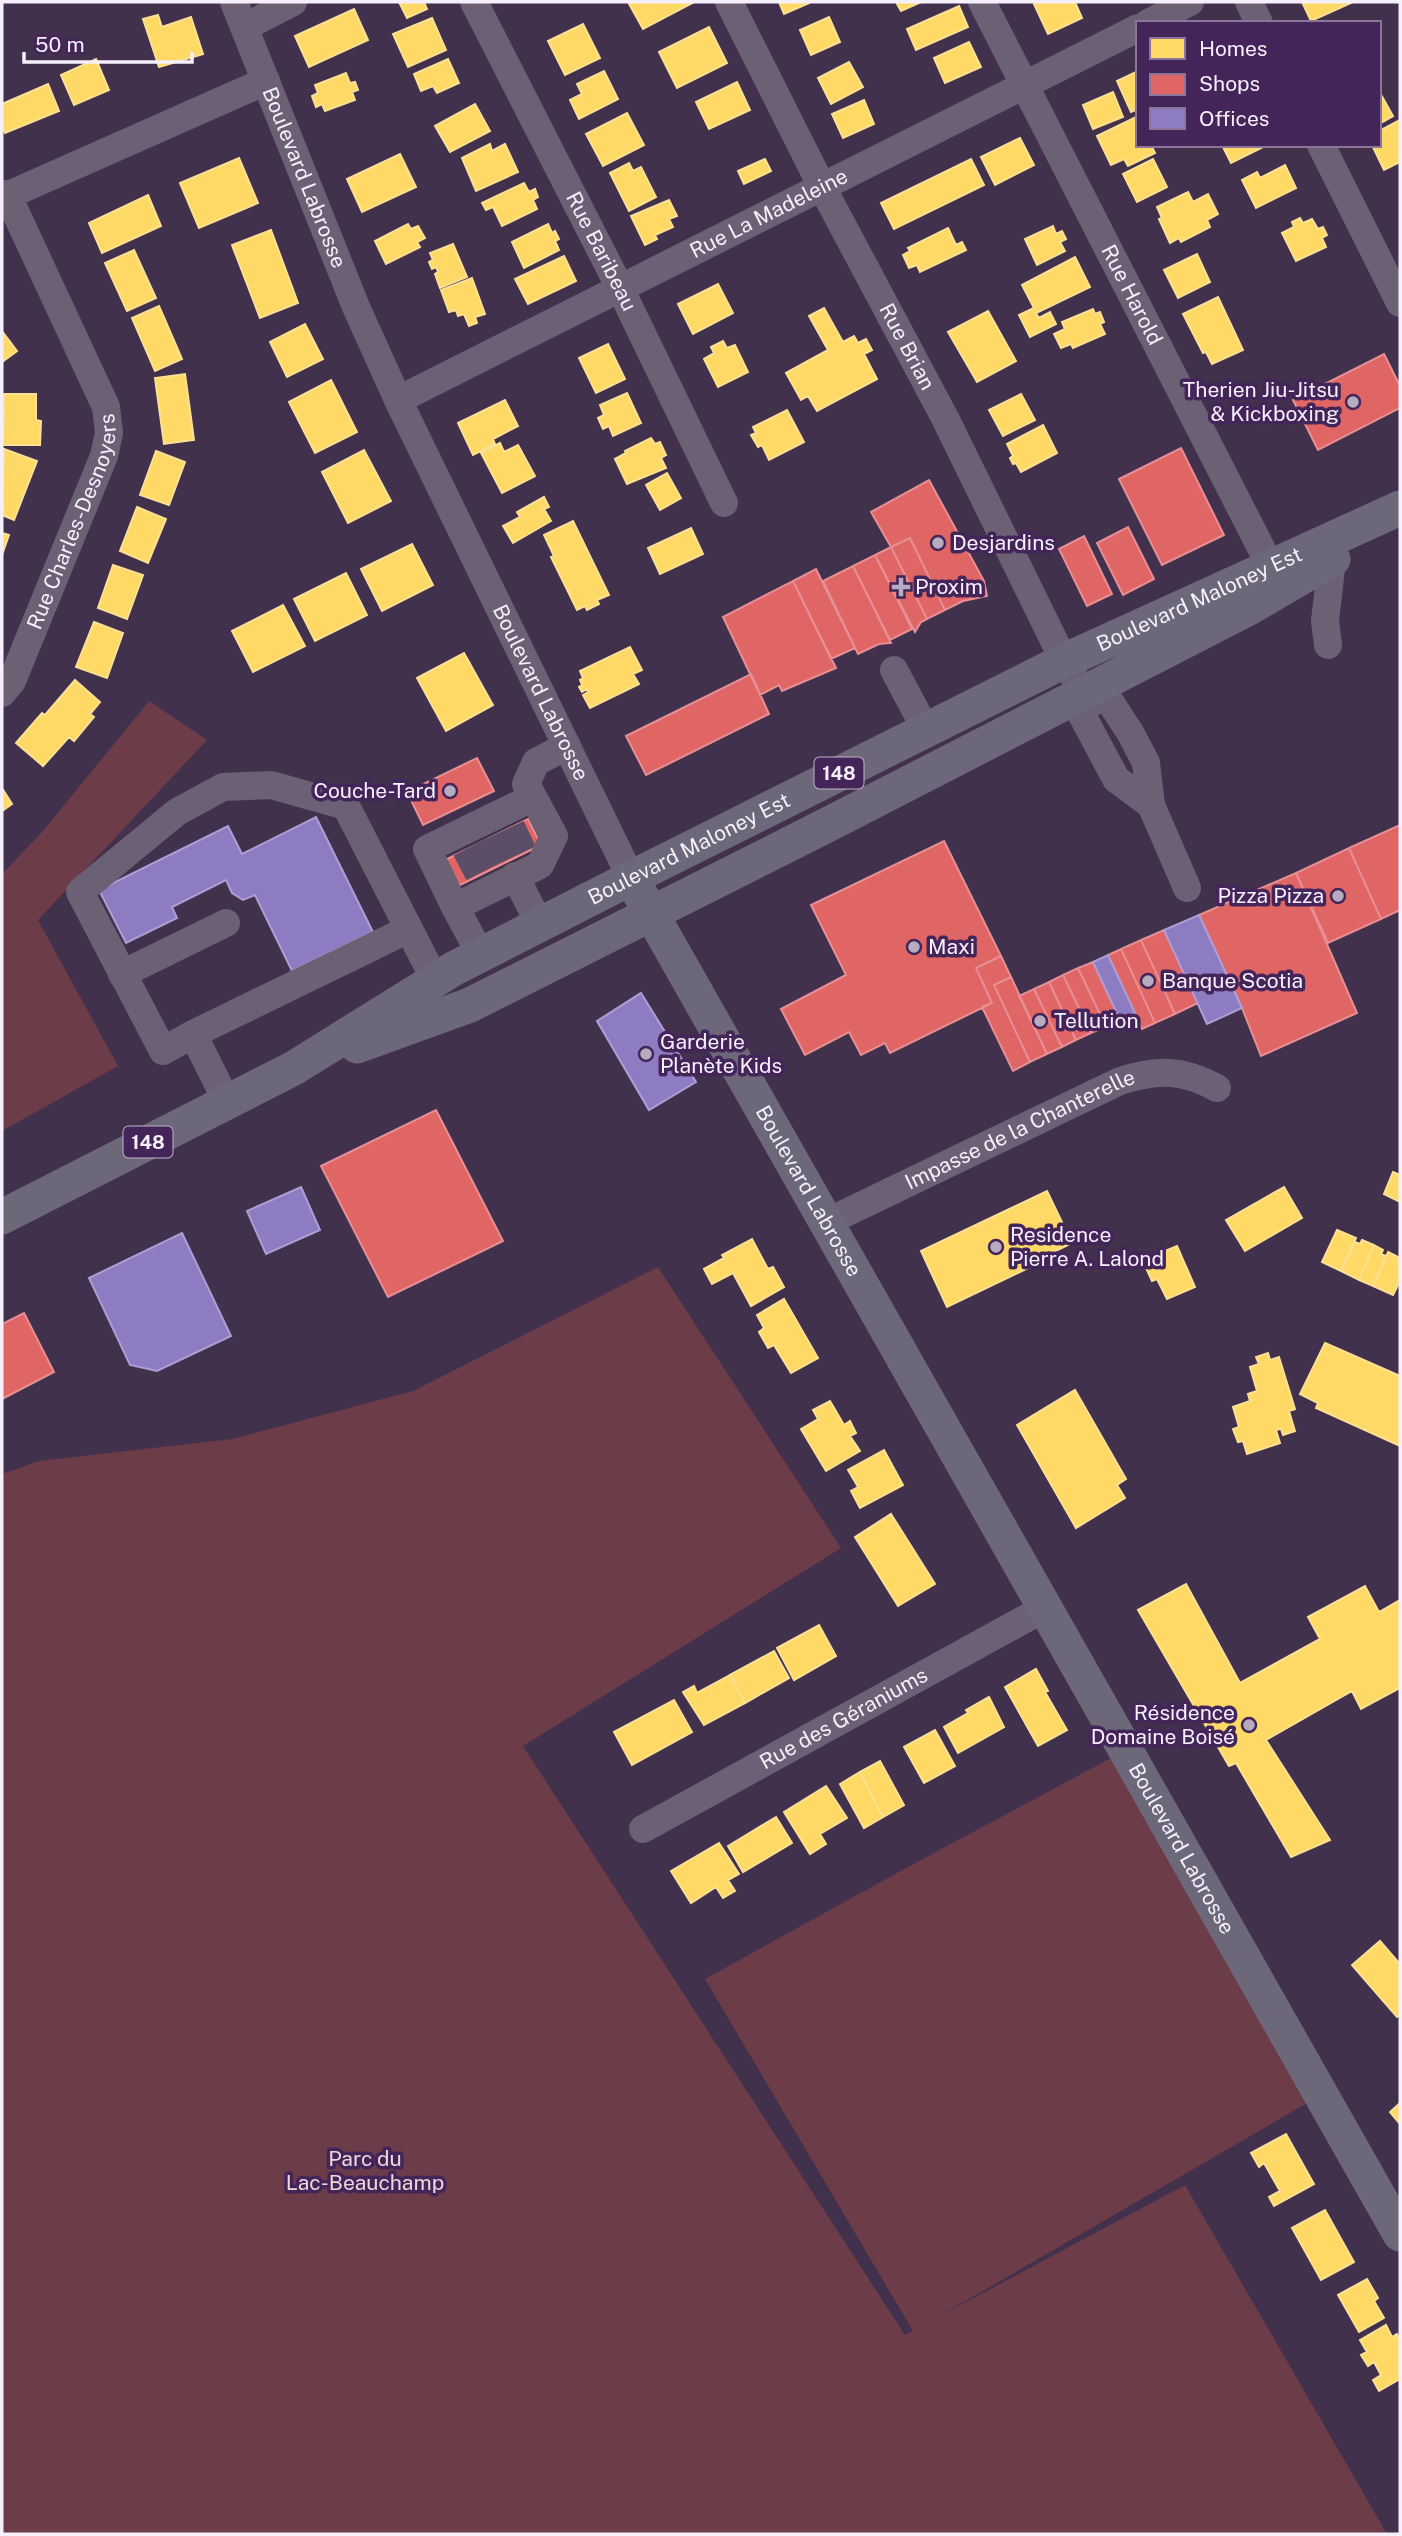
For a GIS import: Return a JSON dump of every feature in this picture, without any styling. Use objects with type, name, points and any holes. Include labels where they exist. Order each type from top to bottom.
[{"type":"main road","name":"Boulevard Maloney Est","points":[[294,1068],[470,1005],[1087,697],[1237,614],[1276,577],[1400,508]]},
{"type":"main road","name":"Boulevard Maloney Est","points":[[2,1217],[294,1068],[435,980],[481,955],[926,730],[1064,662],[1276,577],[1332,560],[1400,520]]},
{"type":"main road","name":"Boulevard Labrosse","points":[[631,878],[1398,2224]]},
{"type":"street","points":[[240,14],[293,2]]},
{"type":"street","name":"Rue Baribeau","points":[[474,2],[620,288],[723,503]]},
{"type":"street","name":"Rue Brian","points":[[729,2],[821,187],[945,418],[1064,662],[1087,697]]},
{"type":"street","name":"Rue Harold","points":[[982,2],[1276,577]]},
{"type":"street","points":[[1152,21],[1190,2]]},
{"type":"street","points":[[1249,2],[1258,21]]},
{"type":"street","name":"Boulevard Labrosse","points":[[240,14],[356,307],[398,400],[631,878]]},
{"type":"street","name":"Rue La Madeleine","points":[[398,400],[1136,29]]},
{"type":"street","name":"Rue Charles-Desnoyers","points":[[2,693],[12,681],[104,457],[109,433],[106,407],[5,196],[266,81]]},
{"type":"street","points":[[1322,147],[1400,303]]},
{"type":"street","points":[[1328,645],[1325,621],[1332,560]]},
{"type":"street","points":[[894,670],[926,730]]},
{"type":"street","points":[[1087,697],[1082,715],[1116,779],[1150,805],[1187,888]]},
{"type":"street","points":[[455,907],[507,873],[540,865],[554,836],[526,784],[536,762],[567,746]]},
{"type":"street","points":[[409,929],[163,1051],[80,892],[177,812],[223,787],[271,785],[346,806],[409,929],[435,980]]},
{"type":"street","points":[[481,955],[427,849],[485,831],[532,798]]},
{"type":"street","points":[[507,873],[540,925]]},
{"type":"street","points":[[122,974],[226,923]]},
{"type":"street","points":[[193,1034],[227,1102]]},
{"type":"street","name":"Impasse de la Chanterelle","points":[[827,1222],[1120,1081],[1145,1073],[1183,1073],[1217,1088]]},
{"type":"street","name":"Rue des Géraniums","points":[[643,1829],[1045,1608]]},
{"type":"green space","points":[[149,701],[207,740],[38,920],[118,1066],[2,1131],[2,874],[43,831]]},
{"type":"green space","name":"Parc du Lac-Beauchamp","points":[[658,1267],[841,1548],[523,1746],[905,2335],[913,2331],[705,1979],[1126,1750],[1321,2095],[938,2317],[1185,2185],[1387,2534],[2,2534],[2,1474],[39,1461],[232,1439],[413,1391]]},
{"type":"building: Homes","points":[[399,2],[424,2],[427,9],[407,18]]},
{"type":"building: Homes","points":[[628,2],[694,2],[643,29]]},
{"type":"building: Homes","points":[[779,2],[809,2],[809,3],[784,14]]},
{"type":"building: Homes","points":[[896,2],[921,2],[901,11]]},
{"type":"building: Homes","points":[[1075,2],[1082,18],[1048,34],[1034,4]]},
{"type":"building: Homes","points":[[1302,2],[1350,2],[1351,3],[1311,21]]},
{"type":"building: Homes","points":[[959,6],[968,27],[916,50],[907,29]]},
{"type":"building: Homes","points":[[354,9],[368,40],[309,67],[295,36]]},
{"type":"building: Homes","points":[[158,15],[162,27],[191,17],[203,54],[159,67],[143,19]]},
{"type":"building: Homes","points":[[829,17],[840,42],[811,55],[800,30]]},
{"type":"building: Homes","points":[[432,18],[446,50],[408,67],[393,34]]},
{"type":"building: Homes","points":[[583,24],[600,58],[565,75],[548,41]]},
{"type":"building: Homes","points":[[709,27],[727,63],[677,88],[659,52]]},
{"type":"building: Homes","points":[[969,42],[981,67],[945,83],[934,58]]},
{"type":"building: Homes","points":[[96,59],[109,90],[74,105],[61,75]]},
{"type":"building: Homes","points":[[448,59],[459,83],[437,93],[433,86],[421,91],[414,74]]},
{"type":"building: Homes","points":[[849,62],[863,87],[831,104],[818,78]]},
{"type":"building: Homes","points":[[604,71],[618,99],[579,119],[570,100],[582,94],[577,84]]},
{"type":"building: Homes","points":[[1136,72],[1136,110],[1131,112],[1117,81]]},
{"type":"building: Homes","points":[[346,73],[350,83],[355,82],[358,90],[352,92],[355,100],[325,111],[322,104],[316,107],[312,96],[318,93],[315,85]]},
{"type":"building: Homes","points":[[737,82],[750,110],[709,129],[696,102]]},
{"type":"building: Homes","points":[[48,84],[59,111],[5,133],[2,125],[2,104]]},
{"type":"building: Homes","points":[[1113,92],[1123,117],[1093,129],[1083,105]]},
{"type":"building: Homes","points":[[1381,95],[1393,116],[1381,123]]},
{"type":"building: Homes","points":[[864,100],[874,124],[843,138],[832,114]]},
{"type":"building: Homes","points":[[475,104],[490,131],[450,152],[435,126]]},
{"type":"building: Homes","points":[[627,113],[644,145],[603,166],[586,134]]},
{"type":"building: Homes","points":[[1136,117],[1136,147],[1152,147],[1155,153],[1128,166],[1124,159],[1111,165],[1097,136]]},
{"type":"building: Homes","points":[[1400,120],[1400,162],[1384,170],[1373,147],[1381,147],[1381,130]]},
{"type":"building: Homes","points":[[1020,138],[1034,165],[995,185],[981,157]]},
{"type":"building: Homes","points":[[490,144],[492,151],[505,144],[518,172],[476,191],[462,158]]},
{"type":"building: Homes","points":[[1223,147],[1263,147],[1231,163]]},
{"type":"building: Homes","points":[[400,154],[416,187],[362,212],[347,179]]},
{"type":"building: Homes","points":[[239,158],[258,203],[199,228],[180,183]]},
{"type":"building: Homes","points":[[765,159],[771,171],[744,184],[738,171]]},
{"type":"building: Homes","points":[[971,159],[984,185],[894,229],[881,203]]},
{"type":"building: Homes","points":[[1153,159],[1167,187],[1137,202],[1123,174]]},
{"type":"building: Homes","points":[[629,163],[633,171],[641,167],[656,197],[629,211],[610,173]]},
{"type":"building: Homes","points":[[1285,165],[1296,188],[1256,208],[1242,180],[1257,172],[1260,178]]},
{"type":"building: Homes","points":[[524,183],[529,192],[535,189],[538,197],[533,200],[537,209],[502,226],[493,207],[486,210],[482,203]]},
{"type":"building: Homes","points":[[1188,192],[1193,202],[1208,194],[1218,214],[1207,220],[1210,227],[1181,242],[1179,238],[1170,243],[1159,219],[1162,218],[1157,207]]},
{"type":"building: Homes","points":[[148,195],[161,226],[102,253],[89,223]]},
{"type":"building: Homes","points":[[669,200],[677,216],[669,219],[673,227],[655,235],[657,239],[645,245],[631,216]]},
{"type":"building: Homes","points":[[1300,218],[1303,223],[1312,219],[1318,229],[1323,227],[1327,235],[1322,238],[1326,247],[1296,261],[1282,233],[1294,227],[1292,222]]},
{"type":"building: Homes","points":[[408,224],[411,229],[418,226],[425,238],[417,242],[420,247],[386,264],[375,241]]},
{"type":"building: Homes","points":[[548,224],[559,239],[555,241],[559,250],[524,268],[512,242]]},
{"type":"building: Homes","points":[[1053,226],[1056,234],[1062,231],[1066,239],[1060,242],[1065,251],[1037,265],[1025,239]]},
{"type":"building: Homes","points":[[948,228],[956,245],[962,242],[966,250],[920,272],[917,265],[909,268],[903,255],[910,251],[908,248]]},
{"type":"building: Homes","points":[[271,230],[298,303],[260,318],[232,245]]},
{"type":"building: Homes","points":[[453,244],[467,277],[440,288],[435,274],[438,272],[436,267],[432,269],[429,262],[433,260],[430,253]]},
{"type":"building: Homes","points":[[134,250],[156,298],[127,311],[105,263]]},
{"type":"building: Homes","points":[[1197,254],[1210,282],[1178,298],[1164,270]]},
{"type":"building: Homes","points":[[564,256],[576,281],[528,304],[515,279]]},
{"type":"building: Homes","points":[[1075,257],[1090,287],[1036,313],[1039,318],[1050,312],[1056,324],[1030,337],[1019,315],[1034,308],[1022,285]]},
{"type":"building: Homes","points":[[472,278],[485,314],[475,317],[477,323],[469,326],[464,314],[458,316],[456,310],[449,312],[441,290]]},
{"type":"building: Homes","points":[[718,284],[733,313],[693,334],[678,304]]},
{"type":"building: Homes","points":[[1218,297],[1243,350],[1212,364],[1206,352],[1203,353],[1183,314]]},
{"type":"building: Homes","points":[[159,306],[182,359],[155,371],[132,318]]},
{"type":"building: Homes","points":[[824,308],[843,342],[854,336],[858,343],[866,339],[872,350],[864,354],[877,379],[817,411],[808,396],[801,400],[786,373],[828,350],[809,316]]},
{"type":"building: Homes","points":[[1093,309],[1095,314],[1100,312],[1104,322],[1100,324],[1105,334],[1073,348],[1071,344],[1061,348],[1054,334],[1065,329],[1062,322]]},
{"type":"building: Homes","points":[[988,311],[1016,361],[977,382],[948,332]]},
{"type":"building: Homes","points":[[305,324],[323,359],[287,377],[270,342]]},
{"type":"building: Homes","points":[[2,331],[17,351],[2,362]]},
{"type":"building: Homes","points":[[723,341],[727,348],[735,345],[748,372],[718,387],[704,359],[714,353],[711,347]]},
{"type":"building: Homes","points":[[608,344],[625,379],[596,393],[579,358]]},
{"type":"building: Homes","points":[[185,374],[194,440],[164,444],[155,378]]},
{"type":"building: Homes","points":[[331,380],[357,432],[315,453],[289,402]]},
{"type":"building: Homes","points":[[627,393],[641,423],[613,436],[609,426],[603,429],[598,418],[604,415],[600,405]]},
{"type":"building: Homes","points":[[4,394],[36,394],[36,420],[41,421],[40,445],[3,445]]},
{"type":"building: Homes","points":[[1021,394],[1035,420],[1003,436],[989,410]]},
{"type":"building: Homes","points":[[505,400],[518,426],[493,439],[495,444],[473,455],[458,423]]},
{"type":"building: Homes","points":[[787,410],[804,442],[769,460],[762,445],[758,447],[751,435],[756,433],[753,427]]},
{"type":"building: Homes","points":[[1043,425],[1057,453],[1021,472],[1010,458],[1013,456],[1007,444]]},
{"type":"building: Homes","points":[[651,438],[655,444],[660,442],[666,455],[661,458],[666,468],[627,484],[615,459]]},
{"type":"building: Homes","points":[[500,443],[504,452],[518,445],[535,476],[502,493],[481,453]]},
{"type":"building: Homes","points":[[4,449],[37,461],[14,520],[2,515]]},
{"type":"building: Homes","points":[[364,450],[391,501],[348,523],[322,472]]},
{"type":"building: Homes","points":[[156,451],[185,462],[169,505],[140,495]]},
{"type":"building: Homes","points":[[667,473],[681,498],[660,510],[646,485]]},
{"type":"building: Homes","points":[[544,497],[549,507],[544,509],[551,521],[513,543],[503,526],[520,517],[517,512]]},
{"type":"building: Homes","points":[[137,507],[166,519],[148,563],[120,551]]},
{"type":"building: Homes","points":[[573,521],[609,595],[597,600],[599,604],[587,610],[585,606],[577,610],[551,557],[554,556],[544,535]]},
{"type":"building: Homes","points":[[691,528],[703,554],[660,574],[648,548]]},
{"type":"building: Homes","points":[[2,533],[9,535],[2,555]]},
{"type":"building: Homes","points":[[412,544],[433,585],[382,611],[361,569]]},
{"type":"building: Homes","points":[[113,565],[143,575],[127,619],[98,608]]},
{"type":"building: Homes","points":[[346,573],[367,615],[315,641],[294,599]]},
{"type":"building: Homes","points":[[283,605],[305,646],[253,672],[232,631]]},
{"type":"building: Homes","points":[[94,622],[123,633],[107,678],[76,667]]},
{"type":"building: Homes","points":[[630,647],[642,670],[633,674],[639,684],[590,708],[583,695],[588,692],[587,689],[582,692],[579,687],[583,678],[580,671]]},
{"type":"building: Homes","points":[[464,653],[493,705],[446,731],[417,678]]},
{"type":"building: Homes","points":[[75,680],[100,702],[90,714],[94,717],[74,741],[69,737],[43,766],[16,743]]},
{"type":"building: Homes","points":[[2,788],[12,804],[2,811]]},
{"type":"building: Homes","points":[[1393,1172],[1400,1175],[1400,1202],[1384,1194]]},
{"type":"building: Homes","points":[[1284,1187],[1302,1218],[1245,1251],[1226,1220]]},
{"type":"building: Homes","name":"Residence Pierre A. Lalond","points":[[1047,1191],[1072,1243],[1043,1257],[1045,1260],[947,1307],[921,1251]]},
{"type":"building: Homes","points":[[1337,1230],[1356,1238],[1341,1271],[1322,1262]]},
{"type":"building: Homes","points":[[752,1239],[768,1269],[773,1267],[784,1287],[751,1306],[733,1273],[712,1284],[704,1269],[724,1258],[722,1255]]},
{"type":"building: Homes","points":[[1362,1240],[1374,1245],[1359,1280],[1341,1271],[1355,1242],[1360,1244]]},
{"type":"building: Homes","points":[[1374,1245],[1383,1250],[1381,1254],[1386,1256],[1373,1286],[1359,1280]]},
{"type":"building: Homes","points":[[1177,1246],[1195,1287],[1167,1299],[1157,1279],[1152,1281],[1146,1268],[1151,1265],[1148,1258]]},
{"type":"building: Homes","points":[[1388,1252],[1400,1258],[1400,1281],[1393,1295],[1373,1286]]},
{"type":"building: Homes","points":[[784,1299],[818,1358],[791,1373],[774,1345],[768,1348],[759,1332],[764,1328],[757,1315]]},
{"type":"building: Homes","points":[[1325,1343],[1400,1376],[1400,1446],[1316,1408],[1318,1403],[1300,1394]]},
{"type":"building: Homes","points":[[1268,1353],[1270,1360],[1279,1357],[1295,1409],[1289,1411],[1295,1431],[1283,1435],[1281,1429],[1276,1430],[1280,1443],[1247,1454],[1243,1441],[1238,1442],[1233,1429],[1239,1427],[1233,1407],[1250,1401],[1248,1394],[1257,1391],[1250,1367],[1259,1364],[1256,1357]]},
{"type":"building: Homes","points":[[1075,1390],[1126,1479],[1117,1485],[1125,1498],[1076,1528],[1017,1425]]},
{"type":"building: Homes","points":[[830,1401],[844,1425],[850,1421],[856,1433],[850,1436],[860,1451],[826,1471],[801,1429],[818,1419],[813,1410]]},
{"type":"building: Homes","points":[[884,1450],[903,1485],[860,1508],[851,1491],[858,1487],[848,1470]]},
{"type":"building: Homes","points":[[891,1514],[935,1584],[898,1606],[855,1537]]},
{"type":"building: Homes","name":"Résidence Domaine Boisé","points":[[1186,1584],[1240,1683],[1320,1639],[1308,1617],[1365,1586],[1379,1612],[1400,1600],[1400,1688],[1361,1709],[1352,1691],[1266,1740],[1330,1840],[1291,1857],[1236,1763],[1229,1766],[1138,1610]]},
{"type":"building: Homes","points":[[819,1625],[836,1656],[794,1680],[777,1648]]},
{"type":"building: Homes","points":[[774,1651],[789,1678],[745,1703],[730,1675]]},
{"type":"building: Homes","points":[[1036,1669],[1048,1691],[1045,1692],[1067,1730],[1038,1746],[1005,1687]]},
{"type":"building: Homes","points":[[730,1675],[745,1703],[704,1725],[683,1692],[694,1686],[697,1693]]},
{"type":"building: Homes","points":[[989,1697],[1004,1727],[958,1753],[944,1727]]},
{"type":"building: Homes","points":[[674,1700],[692,1732],[632,1765],[614,1732]]},
{"type":"building: Homes","points":[[935,1730],[955,1766],[924,1783],[904,1747]]},
{"type":"building: Homes","points":[[880,1761],[904,1805],[883,1817],[860,1772]]},
{"type":"building: Homes","points":[[860,1772],[883,1817],[864,1828],[840,1784]]},
{"type":"building: Homes","points":[[826,1786],[847,1818],[820,1834],[826,1844],[810,1854],[784,1812]]},
{"type":"building: Homes","points":[[776,1817],[792,1843],[743,1872],[728,1846]]},
{"type":"building: Homes","points":[[719,1843],[739,1874],[728,1880],[735,1891],[723,1898],[716,1887],[691,1903],[671,1871]]},
{"type":"building: Homes","points":[[1380,1941],[1400,1964],[1400,2015],[1397,2017],[1352,1965]]},
{"type":"building: Homes","points":[[1400,2103],[1400,2124],[1390,2112]]},
{"type":"building: Homes","points":[[1286,2134],[1314,2184],[1274,2206],[1269,2197],[1280,2191],[1264,2163],[1259,2167],[1251,2153]]},
{"type":"building: Homes","points":[[1325,2210],[1354,2262],[1321,2280],[1292,2228]]},
{"type":"building: Homes","points":[[1367,2279],[1378,2298],[1374,2301],[1384,2318],[1359,2332],[1338,2295]]},
{"type":"building: Homes","points":[[1386,2325],[1392,2337],[1397,2334],[1400,2341],[1400,2379],[1379,2391],[1373,2380],[1381,2375],[1374,2362],[1368,2366],[1361,2355],[1367,2352],[1360,2340]]},
{"type":"building: Shops","points":[[1384,354],[1400,386],[1400,408],[1318,450],[1293,400]]},
{"type":"building: Shops","points":[[1181,448],[1224,535],[1162,565],[1119,479]]},
{"type":"building: Shops","name":"Desjardins","points":[[929,480],[984,581],[987,596],[963,601],[945,610],[910,538],[891,547],[871,512]]},
{"type":"building: Shops","points":[[1128,527],[1154,579],[1123,595],[1097,543]]},
{"type":"building: Shops","points":[[1084,536],[1112,594],[1087,606],[1059,549]]},
{"type":"building: Shops","points":[[910,538],[945,610],[927,619],[891,547]]},
{"type":"building: Shops","name":"Proxim","points":[[891,547],[927,619],[921,622],[915,632],[875,555]]},
{"type":"building: Shops","points":[[875,555],[912,629],[890,640],[853,566]]},
{"type":"building: Shops","points":[[853,566],[891,643],[879,644],[858,654],[823,581]]},
{"type":"building: Shops","points":[[816,569],[855,648],[831,659],[793,581]]},
{"type":"building: Shops","points":[[793,581],[836,668],[782,691],[779,685],[760,695],[723,617]]},
{"type":"building: Shops","points":[[751,674],[769,714],[646,775],[626,736]]},
{"type":"building: Shops","name":"Couche-Tard","points":[[477,758],[494,791],[423,825],[407,792]]},
{"type":"building: Shops","points":[[528,819],[541,845],[454,888],[441,862]]},
{"type":"building: Shops","points":[[1400,825],[1400,910],[1381,919],[1349,848]]},
{"type":"building: Shops","name":"Maxi","points":[[944,841],[1001,956],[976,968],[992,1003],[890,1053],[885,1043],[861,1055],[849,1032],[805,1055],[781,1009],[846,975],[811,905]]},
{"type":"building: Shops","name":"Pizza Pizza","points":[[1349,848],[1381,919],[1328,943],[1296,873]]},
{"type":"building: Shops","points":[[1296,873],[1357,1013],[1261,1056],[1199,915]]},
{"type":"building: Shops","points":[[1164,930],[1198,1003],[1175,1014],[1141,940]]},
{"type":"building: Shops","name":"Banque Scotia","points":[[1141,940],[1175,1014],[1155,1023],[1121,949]]},
{"type":"building: Shops","points":[[1121,949],[1155,1023],[1142,1029],[1108,955]]},
{"type":"building: Shops","points":[[1001,956],[1011,977],[994,985],[1030,1062],[1013,1071],[982,1007],[992,1003],[976,968]]},
{"type":"building: Shops","points":[[1093,962],[1120,1020],[1106,1027],[1078,968]]},
{"type":"building: Shops","points":[[1078,968],[1106,1027],[1091,1033],[1063,975]]},
{"type":"building: Shops","points":[[1063,975],[1091,1033],[1076,1040],[1049,982]]},
{"type":"building: Shops","points":[[1011,977],[1047,1054],[1030,1062],[994,985]]},
{"type":"building: Shops","points":[[1049,982],[1076,1040],[1062,1047],[1034,989]]},
{"type":"building: Shops","name":"Tellution","points":[[1034,989],[1062,1047],[1047,1054],[1019,996]]},
{"type":"building: Shops","points":[[436,1110],[503,1241],[388,1297],[321,1166]]},
{"type":"building: Shops","points":[[24,1313],[54,1372],[2,1399],[2,1324]]},
{"type":"building: Offices","points":[[316,817],[373,932],[292,971],[255,895],[243,900],[232,893],[226,880],[172,907],[177,918],[126,943],[99,890],[228,826],[242,854]]},
{"type":"building: Offices","points":[[1199,915],[1242,1008],[1207,1024],[1164,930]]},
{"type":"building: Offices","points":[[1108,955],[1135,1013],[1120,1020],[1093,962]]},
{"type":"building: Offices","points":[[641,993],[696,1082],[649,1110],[597,1021]]},
{"type":"building: Offices","points":[[301,1187],[320,1230],[266,1254],[247,1211]]},
{"type":"building: Offices","points":[[182,1233],[231,1336],[157,1371],[130,1365],[89,1278]]},
{"type":"tunnel","points":[[511,827],[524,854]]},
{"type":"tunnel","points":[[488,838],[501,865]]},
{"type":"tunnel","points":[[466,849],[480,876]]},
{"type":"place","name":"Therien Jiu-Jitsu & Kickboxing","points":[[1353,402]]},
{"type":"place","name":"Desjardins","points":[[938,543]]},
{"type":"place","name":"Proxim","points":[[901,587]]},
{"type":"place","name":"Couche-Tard","points":[[450,791]]},
{"type":"place","name":"Pizza Pizza","points":[[1338,896]]},
{"type":"place","name":"Maxi","points":[[914,947]]},
{"type":"place","name":"Banque Scotia","points":[[1148,981]]},
{"type":"place","name":"Tellution","points":[[1040,1021]]},
{"type":"place","name":"Garderie Planète Kids","points":[[646,1054]]},
{"type":"place","name":"Residence Pierre A. Lalond","points":[[996,1247]]},
{"type":"place","name":"Résidence Domaine Boisé","points":[[1249,1725]]}]
